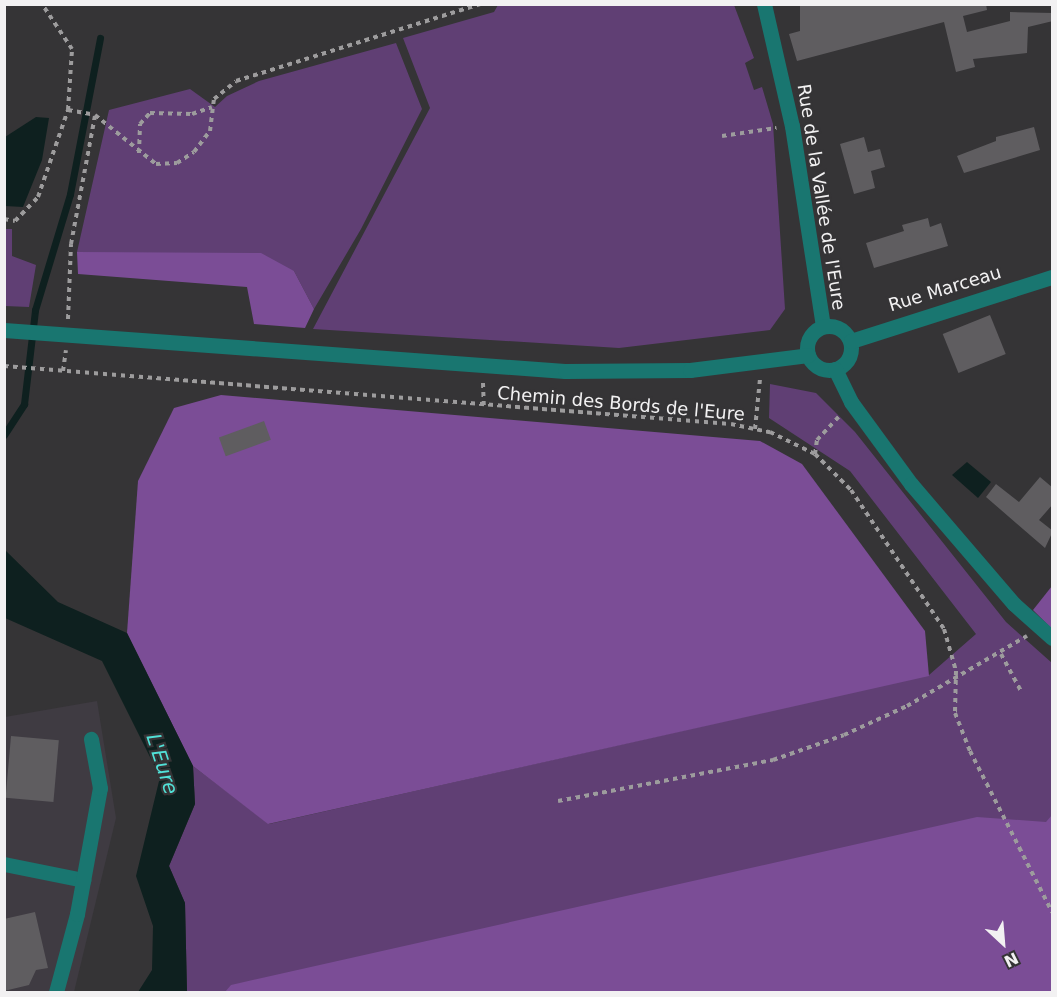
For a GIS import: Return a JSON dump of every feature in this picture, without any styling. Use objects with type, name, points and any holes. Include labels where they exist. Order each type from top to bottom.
[{"type":"street","name":"Rue de la Vallée de l'Eure","points":[[764,4],[792,126],[822,326]]},
{"type":"street","name":"Rue Marceau","points":[[851,341],[1053,277]]},
{"type":"street","points":[[822,326],[837,326],[851,341],[847,361],[835,369],[816,366],[808,355],[811,334],[822,326]]},
{"type":"street","points":[[9,330],[565,372],[690,370],[808,355]]},
{"type":"street","points":[[835,369],[851,402],[911,484],[1014,604],[1053,638]]},
{"type":"street","points":[[56,993],[83,880],[100,788],[91,739]]},
{"type":"street","points":[[6,866],[83,880]]},
{"type":"path","points":[[4,219],[15,221],[38,196],[68,110],[72,49],[42,4]]},
{"type":"path","points":[[68,110],[95,115],[139,154],[156,164],[177,163],[194,152],[210,131],[212,107],[221,91],[270,67],[480,4]]},
{"type":"path","points":[[139,154],[140,124],[150,112],[192,114],[212,107]]},
{"type":"path","points":[[68,324],[71,244],[95,115]]},
{"type":"path","points":[[722,136],[780,128]]},
{"type":"path","name":"Chemin des Bords de l'Eure","points":[[6,366],[731,424],[770,432],[815,454],[851,490],[944,629],[956,680],[956,714],[970,751],[1053,912]]},
{"type":"path","points":[[815,454],[817,440],[851,402]]},
{"type":"path","points":[[558,801],[773,760],[844,735],[956,680],[1000,654],[1037,625]]},
{"type":"path","points":[[1000,654],[1021,691]]},
{"type":"shaded area","points":[[498,5],[734,5],[754,58],[745,63],[754,90],[762,87],[773,124],[785,309],[770,330],[619,348],[313,329],[430,108],[403,38],[494,12]]},
{"type":"shaded area","points":[[396,43],[422,109],[361,229],[314,309],[294,271],[77,252],[109,110],[190,89],[215,107],[227,96],[259,81]]},
{"type":"shaded area","points":[[4,229],[12,229],[12,256],[36,265],[29,307],[5,306]]},
{"type":"shaded area","points":[[77,252],[261,253],[294,271],[314,309],[305,328],[254,324],[247,287],[78,274]]},
{"type":"shaded area","points":[[770,384],[816,393],[855,432],[1006,622],[1052,663],[1052,992],[187,992],[185,903],[169,866],[195,804],[193,766],[269,824],[929,675],[976,634],[850,471],[769,418]]},
{"type":"shaded area","points":[[221,395],[760,441],[802,464],[925,631],[929,676],[268,824],[193,766],[127,633],[138,481],[174,408]]},
{"type":"shaded area","points":[[1052,586],[1052,629],[1033,610]]},
{"type":"shaded area","points":[[97,701],[116,818],[74,992],[5,992],[5,717]]},
{"type":"shaded area","points":[[1052,815],[1052,992],[225,992],[231,985],[977,817],[1046,822]]},
{"type":"water","points":[[36,117],[49,118],[42,160],[23,207],[5,206],[5,137]]},
{"type":"water","points":[[967,462],[991,482],[978,498],[952,475]]},
{"type":"water","name":"L'Eure","points":[[5,550],[58,602],[127,633],[193,766],[195,804],[169,866],[185,903],[187,992],[138,992],[152,970],[153,926],[136,876],[160,777],[102,661],[5,618]]},
{"type":"building","points":[[800,4],[986,4],[987,10],[963,16],[967,32],[1010,21],[1010,12],[1053,13],[1053,21],[1028,27],[1027,53],[973,59],[975,67],[956,72],[944,22],[797,61],[789,34],[800,31]]},
{"type":"building","points":[[1034,127],[1040,150],[964,173],[957,156],[996,141],[996,137]]},
{"type":"building","points":[[864,137],[868,152],[880,149],[885,167],[871,171],[875,188],[854,194],[840,144]]},
{"type":"building","points":[[928,218],[930,227],[941,223],[948,246],[874,268],[866,243],[904,231],[902,225]]},
{"type":"building","points":[[990,315],[1006,354],[958,373],[943,334]]},
{"type":"building","points":[[264,421],[271,440],[226,456],[219,437]]},
{"type":"building","points":[[1040,477],[1053,488],[1053,504],[1039,520],[1053,531],[1045,548],[986,497],[996,484],[1019,502]]},
{"type":"building","points":[[11,736],[59,740],[53,802],[6,798]]},
{"type":"building","points":[[35,912],[48,968],[36,970],[29,985],[4,991],[4,919]]},
{"type":"waterway","points":[[4,435],[24,404],[35,310],[70,194],[100,38]]}]
